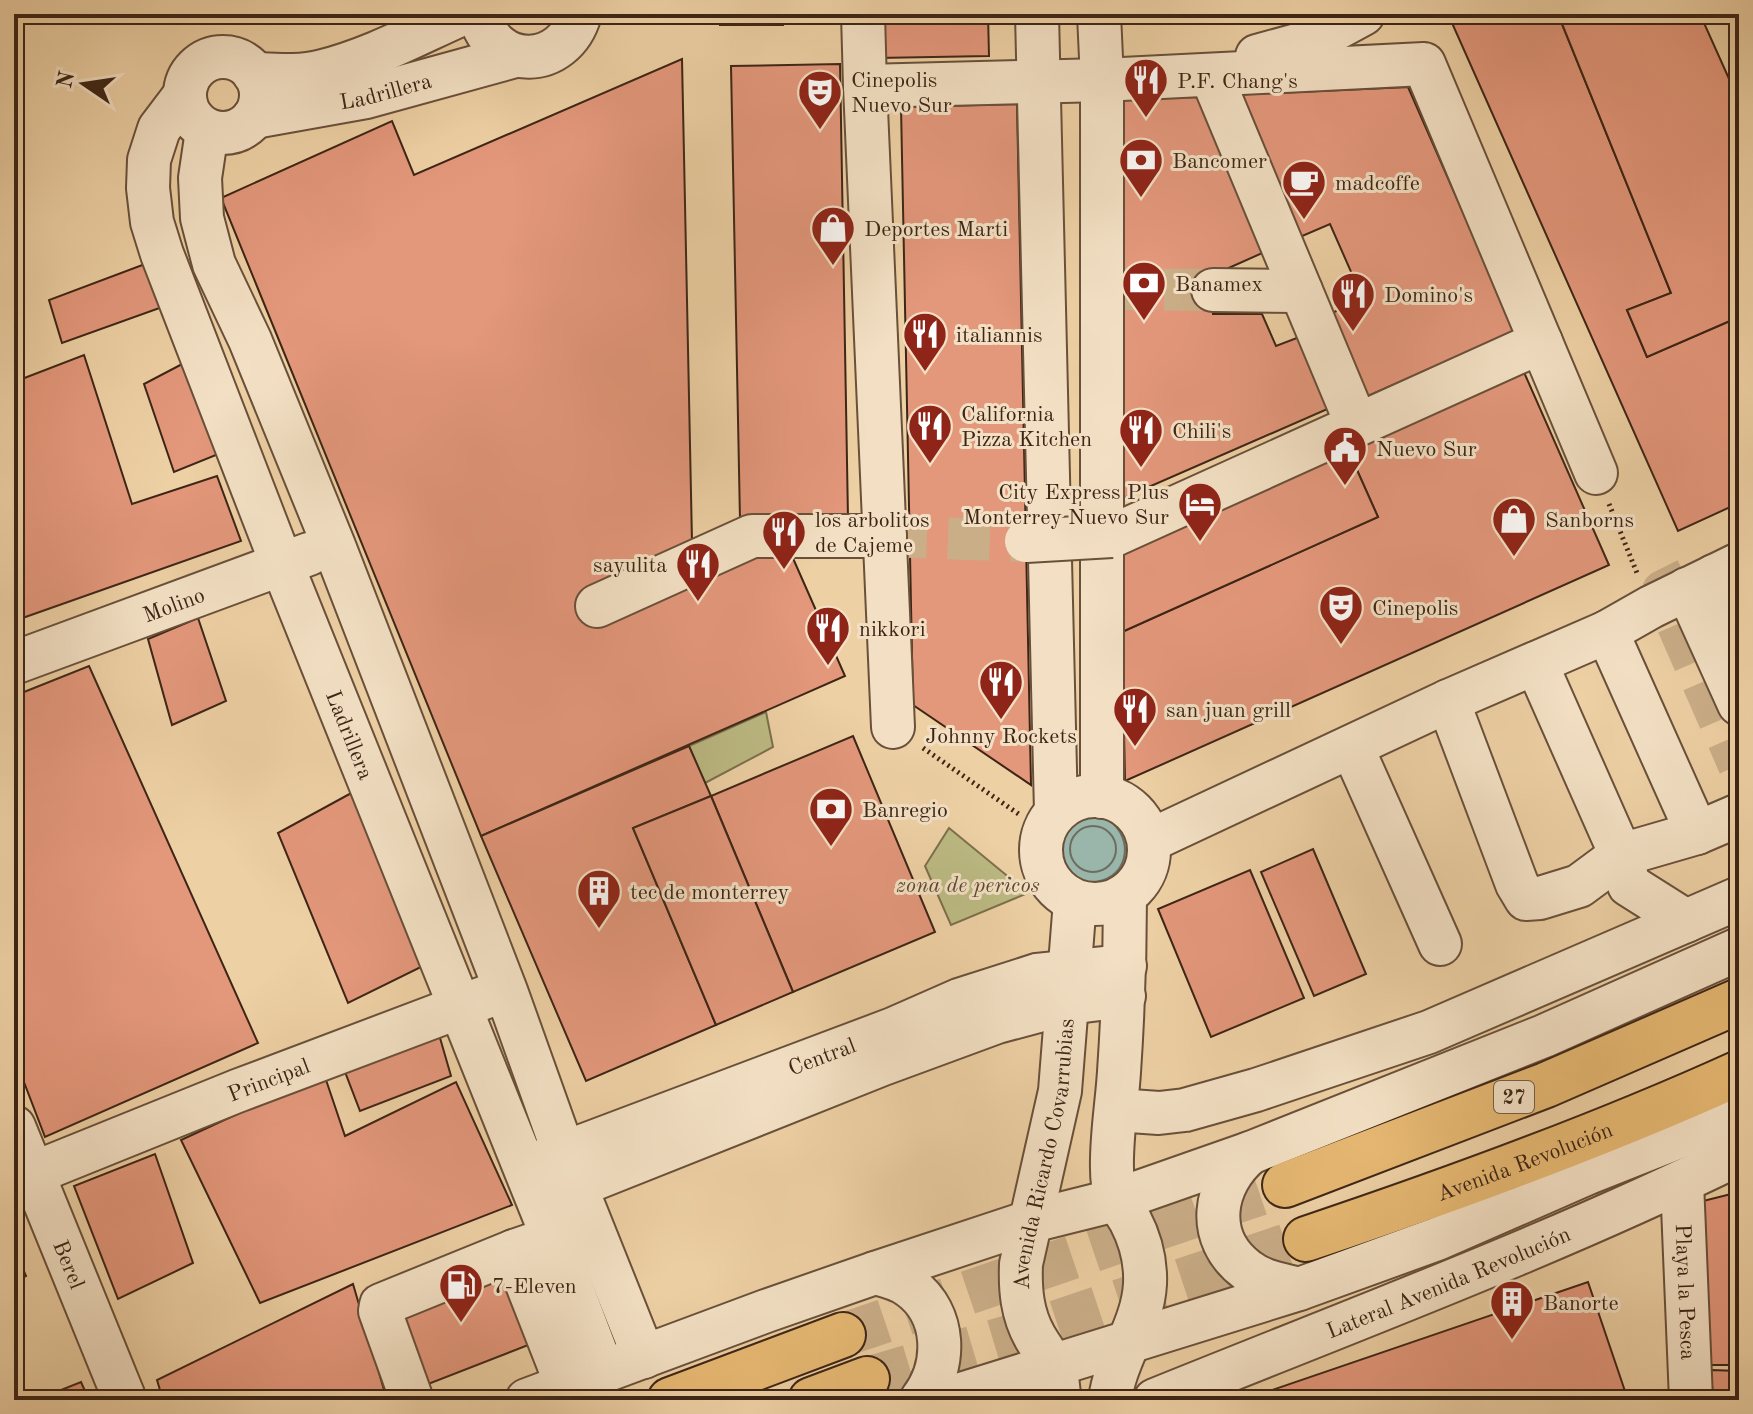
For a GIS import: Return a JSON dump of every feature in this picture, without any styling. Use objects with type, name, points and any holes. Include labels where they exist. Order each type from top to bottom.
[{"type":"main road","name":"27","points":[[1285,1185],[1546,1085],[1739,1001]]},
{"type":"main road","name":"Avenida Revolución","points":[[1306,1239],[1398,1209],[1647,1114],[1739,1073]]},
{"type":"main road","points":[[670,1400],[843,1335]]},
{"type":"main road","points":[[811,1400],[867,1379]]},
{"type":"street","name":"Ladrillera","points":[[462,14],[350,63],[322,89],[254,117],[241,129],[224,134],[207,131],[200,178],[201,204],[214,264],[250,340],[334,546],[506,991],[585,1379]]},
{"type":"street","points":[[479,14],[483,28],[496,45],[515,56]]},
{"type":"street","name":"Ladrillera","points":[[580,14],[575,30],[560,48],[538,57],[515,56],[366,97],[322,89],[285,75],[254,74],[243,62],[228,57],[211,59],[197,66],[188,79],[184,96],[159,129],[149,160],[148,188],[152,222],[217,400],[459,1006],[551,1203],[644,1357]]},
{"type":"street","points":[[863,14],[893,727]]},
{"type":"street","points":[[1037,14],[1050,822],[1042,855],[1047,876],[1058,891],[1075,901],[1099,904],[1125,896],[1136,884],[1144,870],[1149,841],[1138,815],[1128,807],[1102,797],[1089,797],[1076,800],[1050,822]]},
{"type":"street","points":[[1099,14],[1102,80],[1102,797]]},
{"type":"street","points":[[1228,67],[1315,40],[1363,14]]},
{"type":"street","points":[[865,86],[1102,80],[1228,67],[1424,64],[1596,473]]},
{"type":"street","points":[[1228,67],[1301,291],[1357,425]]},
{"type":"street","points":[[254,74],[261,102],[254,117]]},
{"type":"street","points":[[184,96],[187,110],[207,131]]},
{"type":"street","points":[[1213,290],[1301,291]]},
{"type":"street","points":[[1026,541],[1112,536],[1541,342]]},
{"type":"street","points":[[597,606],[752,536],[885,536]]},
{"type":"street","name":"Molino","points":[[14,663],[281,562],[334,546]]},
{"type":"street","points":[[1149,841],[1448,701],[1607,632],[1698,584]]},
{"type":"street","points":[[1698,584],[1739,631]]},
{"type":"street","points":[[1698,584],[1739,704]]},
{"type":"street","points":[[1607,632],[1697,833]]},
{"type":"street","points":[[1536,663],[1621,855],[1629,885],[1686,921]]},
{"type":"street","points":[[1448,701],[1520,892],[1526,899],[1533,900],[1579,886],[1621,855],[1697,833],[1739,815]]},
{"type":"street","points":[[1352,747],[1440,944]]},
{"type":"street","points":[[1579,886],[1603,899],[1648,938]]},
{"type":"street","points":[[1110,1400],[1111,1387],[1142,1306],[1144,1264],[1130,1221],[1116,1200],[1112,1169],[1125,981],[1125,896]]},
{"type":"street","points":[[1116,1110],[1159,1113],[1185,1110],[1256,1090],[1429,1032],[1739,898]]},
{"type":"street","name":"Avenida Ricardo Covarrubias","points":[[1056,1382],[1023,1304],[1021,1264],[1060,1091],[1075,901]]},
{"type":"street","points":[[527,1400],[875,1273],[1032,1221],[1116,1200],[1250,1153],[1544,1036],[1739,949]]},
{"type":"street","name":"Central","points":[[412,1400],[380,1311],[381,1305],[551,1203],[997,1022],[1069,987],[1125,981]]},
{"type":"street","name":"Principal","points":[[24,1177],[459,1006],[506,991]]},
{"type":"street","points":[[967,1398],[1056,1382],[1126,1345],[1299,1289],[1437,1239],[1739,1109]]},
{"type":"street","name":"Berel","points":[[14,1127],[24,1177],[125,1400]]},
{"type":"street","points":[[1679,1137],[1739,1135]]},
{"type":"street","points":[[1250,1153],[1227,1178],[1220,1196],[1219,1221],[1225,1246],[1249,1272],[1264,1280],[1299,1289]]},
{"type":"street","name":"Lateral Avenida Revolución","points":[[1155,1400],[1503,1259],[1682,1182],[1739,1154]]},
{"type":"street","name":"Playa la Pesca","points":[[1682,1182],[1691,1400]]},
{"type":"street","points":[[875,1273],[910,1287],[923,1299],[937,1325],[941,1350],[938,1367],[932,1384],[921,1400]]},
{"type":"path","points":[[1596,473],[1698,584]]},
{"type":"path","points":[[893,727],[1050,822]]},
{"type":"green space","points":[[766,712],[773,747],[705,783],[689,746]]},
{"type":"green space","name":"zona de pericos","points":[[949,828],[1028,893],[951,925],[925,866]]},
{"type":"water","points":[[1093,808],[1109,811],[1122,820],[1131,833],[1134,849],[1131,865],[1122,878],[1109,887],[1093,890],[1077,887],[1064,878],[1055,865],[1052,849],[1055,833],[1064,820],[1077,811]]},
{"type":"building","points":[[720,14],[783,14],[783,25],[720,25]]},
{"type":"building","points":[[876,14],[988,14],[989,56],[877,58]]},
{"type":"building","points":[[1448,14],[1558,14],[1671,293],[1627,310],[1647,357],[1739,317],[1739,503],[1678,531]]},
{"type":"building","points":[[1558,14],[1700,14],[1739,101],[1739,317],[1647,357],[1627,310],[1671,293]]},
{"type":"building","points":[[682,59],[692,542],[792,556],[845,676],[481,836],[221,198],[392,121],[414,175]]},
{"type":"building","points":[[840,64],[848,518],[740,520],[731,66]]},
{"type":"building","points":[[1408,87],[1515,331],[1359,400],[1323,317],[1363,299],[1330,224],[1293,240],[1229,95]]},
{"type":"building","points":[[1203,97],[1269,250],[1213,275],[1213,314],[1262,314],[1276,346],[1302,336],[1332,407],[1119,500],[1118,98]]},
{"type":"building","points":[[1017,104],[1031,785],[913,705],[901,107]]},
{"type":"building","points":[[145,264],[168,305],[62,343],[49,300]]},
{"type":"building","points":[[84,355],[132,504],[217,476],[241,541],[14,621],[14,382]]},
{"type":"building","points":[[1519,361],[1609,565],[1125,781],[1122,632],[1378,517],[1344,441]]},
{"type":"building","points":[[186,362],[221,453],[174,472],[144,384]]},
{"type":"building","points":[[1344,441],[1378,517],[1122,632],[1124,541]]},
{"type":"building","points":[[198,618],[226,701],[172,725],[148,639]]},
{"type":"building","points":[[89,666],[258,1043],[45,1137],[14,1056],[14,696]]},
{"type":"building","points":[[853,736],[935,932],[793,992],[711,796]]},
{"type":"building","name":"tec de monterrey","points":[[689,746],[711,796],[633,828],[716,1025],[586,1081],[481,836]]},
{"type":"building","points":[[355,791],[425,965],[348,1003],[278,833]]},
{"type":"building","points":[[711,796],[793,992],[716,1025],[633,828]]},
{"type":"building","points":[[1313,849],[1366,974],[1314,996],[1261,872]]},
{"type":"building","points":[[1250,870],[1304,998],[1211,1037],[1158,909]]},
{"type":"building","points":[[438,1031],[451,1076],[360,1111],[342,1064]]},
{"type":"building","points":[[324,1074],[345,1136],[456,1082],[512,1205],[260,1303],[181,1140]]},
{"type":"building","points":[[155,1154],[193,1263],[118,1299],[74,1186]]},
{"type":"building","points":[[1739,1192],[1739,1365],[1706,1365],[1703,1201]]},
{"type":"building","points":[[14,1247],[26,1276],[14,1282]]},
{"type":"building","name":"7-Eleven","points":[[504,1259],[536,1342],[418,1388],[386,1305]]},
{"type":"building","name":"Banorte","points":[[1588,1282],[1628,1400],[1243,1400]]},
{"type":"building","points":[[353,1284],[387,1400],[163,1400],[157,1380]]},
{"type":"building","points":[[1711,1370],[1739,1371],[1739,1400],[1713,1400]]},
{"type":"building","points":[[81,1382],[89,1400],[36,1400]]},
{"type":"tunnel","points":[[1101,289],[1213,290]]},
{"type":"tunnel","points":[[885,536],[1026,541]]},
{"type":"tunnel","points":[[1687,579],[1663,591],[1739,765]]},
{"type":"tunnel","points":[[843,1335],[1285,1185]]},
{"type":"tunnel","points":[[867,1379],[1039,1328],[1306,1239]]},
{"type":"place","name":"P.F. Chang's","points":[[1146,119]]},
{"type":"place","name":"Cinepolis Nuevo Sur","points":[[820,131]]},
{"type":"place","name":"Bancomer","points":[[1141,199]]},
{"type":"place","name":"madcoffe","points":[[1304,221]]},
{"type":"place","name":"Deportes Marti","points":[[833,267]]},
{"type":"place","name":"Banamex","points":[[1144,322]]},
{"type":"place","name":"Domino's","points":[[1353,333]]},
{"type":"place","name":"italiannis","points":[[925,373]]},
{"type":"place","name":"California Pizza Kitchen","points":[[930,465]]},
{"type":"place","name":"Chili's","points":[[1141,469]]},
{"type":"place","name":"Nuevo Sur","points":[[1345,487]]},
{"type":"place","name":"City Express Plus Monterrey Nuevo Sur","points":[[1200,543]]},
{"type":"place","name":"Sanborns","points":[[1514,558]]},
{"type":"place","name":"los arbolitos de Cajeme","points":[[784,571]]},
{"type":"place","name":"sayulita","points":[[698,603]]},
{"type":"place","name":"Cinepolis","points":[[1341,646]]},
{"type":"place","name":"nikkori","points":[[828,667]]},
{"type":"place","name":"Johnny Rockets","points":[[1001,721]]},
{"type":"place","name":"san juan grill","points":[[1135,748]]},
{"type":"place","name":"Banregio","points":[[831,848]]},
{"type":"place","name":"tec de monterrey","points":[[599,930]]},
{"type":"place","name":"7-Eleven","points":[[461,1324]]},
{"type":"place","name":"Banorte","points":[[1512,1341]]}]
